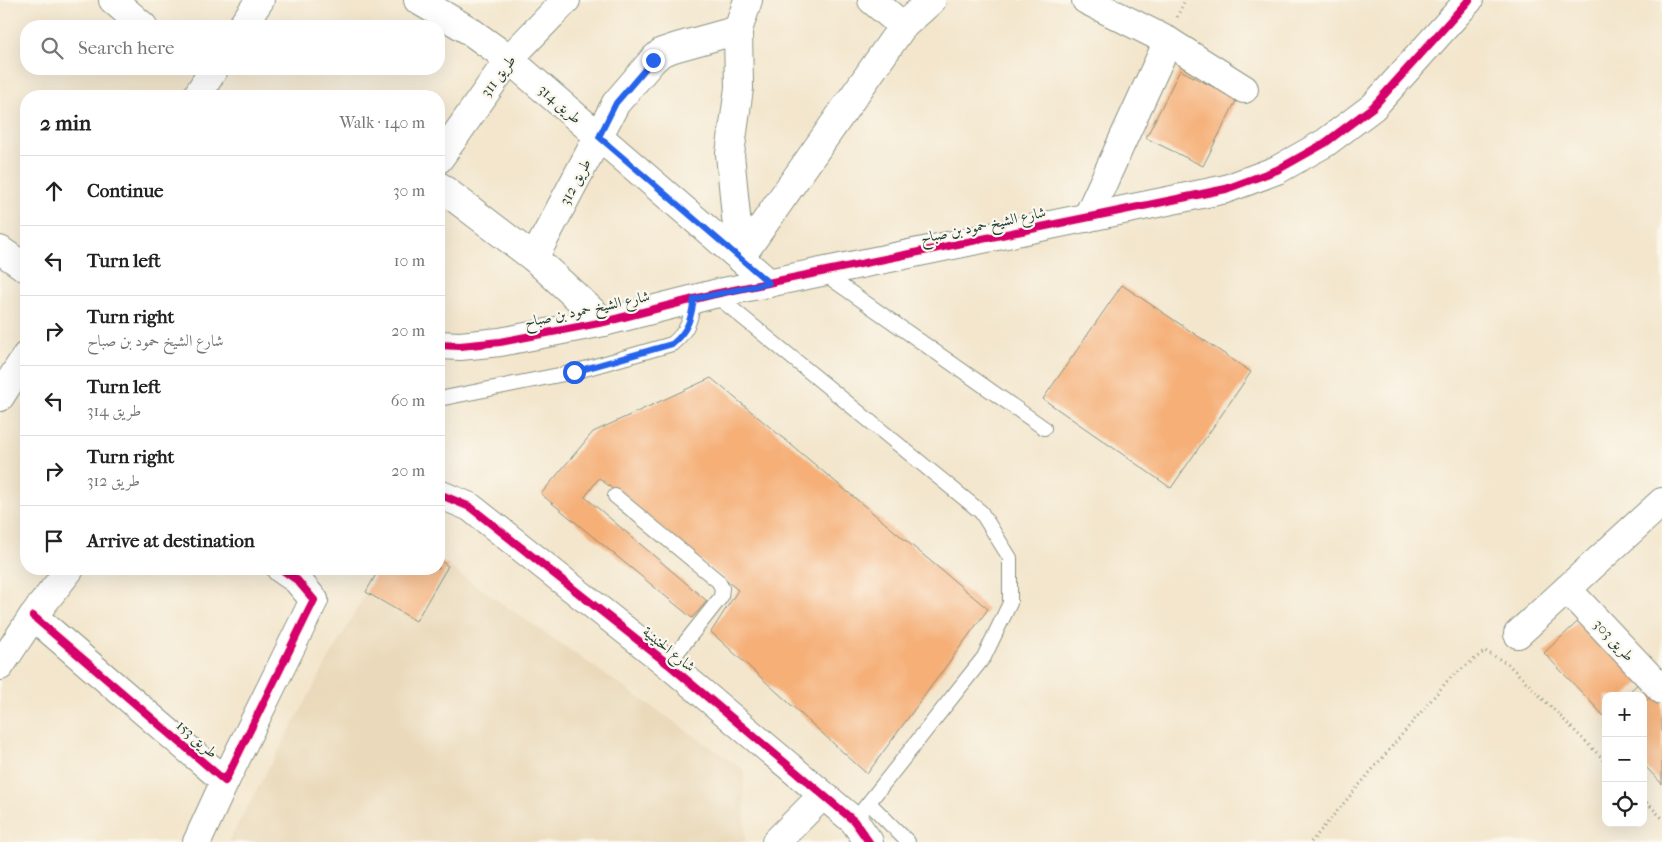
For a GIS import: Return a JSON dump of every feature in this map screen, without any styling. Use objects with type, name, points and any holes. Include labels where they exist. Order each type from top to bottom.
[{"type":"street","points":[[113,0],[136,20]]},
{"type":"street","points":[[246,20],[260,0]]},
{"type":"street","name":"طريق 314","points":[[418,0],[470,31],[508,59],[769,283]]},
{"type":"street","name":"طريق 311","points":[[445,150],[508,59],[566,0]]},
{"type":"street","points":[[740,258],[730,154],[739,88],[738,30],[748,0]]},
{"type":"street","points":[[872,0],[903,26]]},
{"type":"street","points":[[740,258],[903,26],[932,0]]},
{"type":"street","points":[[1086,0],[1168,41],[1244,89]]},
{"type":"street","name":"شارع الشيخ حمود بن صباح","points":[[445,345],[460,346],[500,342],[604,322],[704,296],[1226,188],[1277,170],[1309,152],[1373,107],[1469,0]]},
{"type":"street","name":"طريق 312","points":[[534,258],[616,103],[653,60],[662,52],[738,30]]},
{"type":"street","points":[[1086,218],[1168,41]]},
{"type":"street","points":[[445,191],[534,258],[604,322]]},
{"type":"street","points":[[0,250],[20,264]]},
{"type":"street","points":[[0,397],[20,365]]},
{"type":"street","name":"شارع الحنينية","points":[[445,497],[470,507],[668,664],[823,795],[864,822]]},
{"type":"street","points":[[1518,634],[1662,502]]},
{"type":"street","points":[[0,666],[33,616],[65,575]]},
{"type":"street","name":"طريق 153","points":[[33,616],[225,781],[314,600],[297,580],[290,575]]},
{"type":"street","name":"طريق 303","points":[[1567,590],[1662,690]]},
{"type":"street","points":[[197,842],[225,781]]},
{"type":"street","points":[[776,842],[823,795]]},
{"type":"lane","points":[[823,272],[1044,428]]},
{"type":"lane","points":[[445,397],[574,372],[672,344],[682,336],[704,296],[981,512],[1010,558],[1010,603],[984,657],[864,822],[908,842]]},
{"type":"lane","points":[[615,496],[718,581],[722,588],[721,597],[668,664]]},
{"type":"path","points":[[1311,842],[1449,680],[1485,651],[1508,664],[1602,758]]},
{"type":"path","points":[[1647,803],[1662,818]]},
{"type":"shaded area","points":[[448,566],[744,770],[745,842],[228,842],[366,592],[416,621],[443,575],[445,575]]},
{"type":"building","points":[[1180,70],[1237,99],[1203,166],[1146,138]]},
{"type":"building","points":[[1122,285],[1251,372],[1171,488],[1043,399]]},
{"type":"building","points":[[711,378],[988,609],[867,774],[711,632],[738,590],[599,478],[585,497],[707,601],[692,618],[541,494],[593,432]]},
{"type":"building","points":[[376,575],[443,575],[416,621],[366,592]]},
{"type":"building","points":[[1586,614],[1645,677],[1629,692],[1602,692],[1602,714],[1544,653]]},
{"type":"building","points":[[1655,693],[1662,701],[1662,784],[1647,768],[1647,700]]},
{"type":"cycle path","points":[[445,345],[460,346],[500,342],[604,322],[714,294],[1226,189],[1277,170],[1325,143],[1373,107],[1469,0]]},
{"type":"cycle path","points":[[445,497],[470,507],[668,664],[854,821],[869,842]]},
{"type":"cycle path","points":[[33,616],[225,781],[314,600],[297,580],[290,575]]},
{"type":"route","points":[[574,372],[672,344],[682,336],[690,324],[694,299],[769,283],[599,137],[616,103],[653,60]]}]
